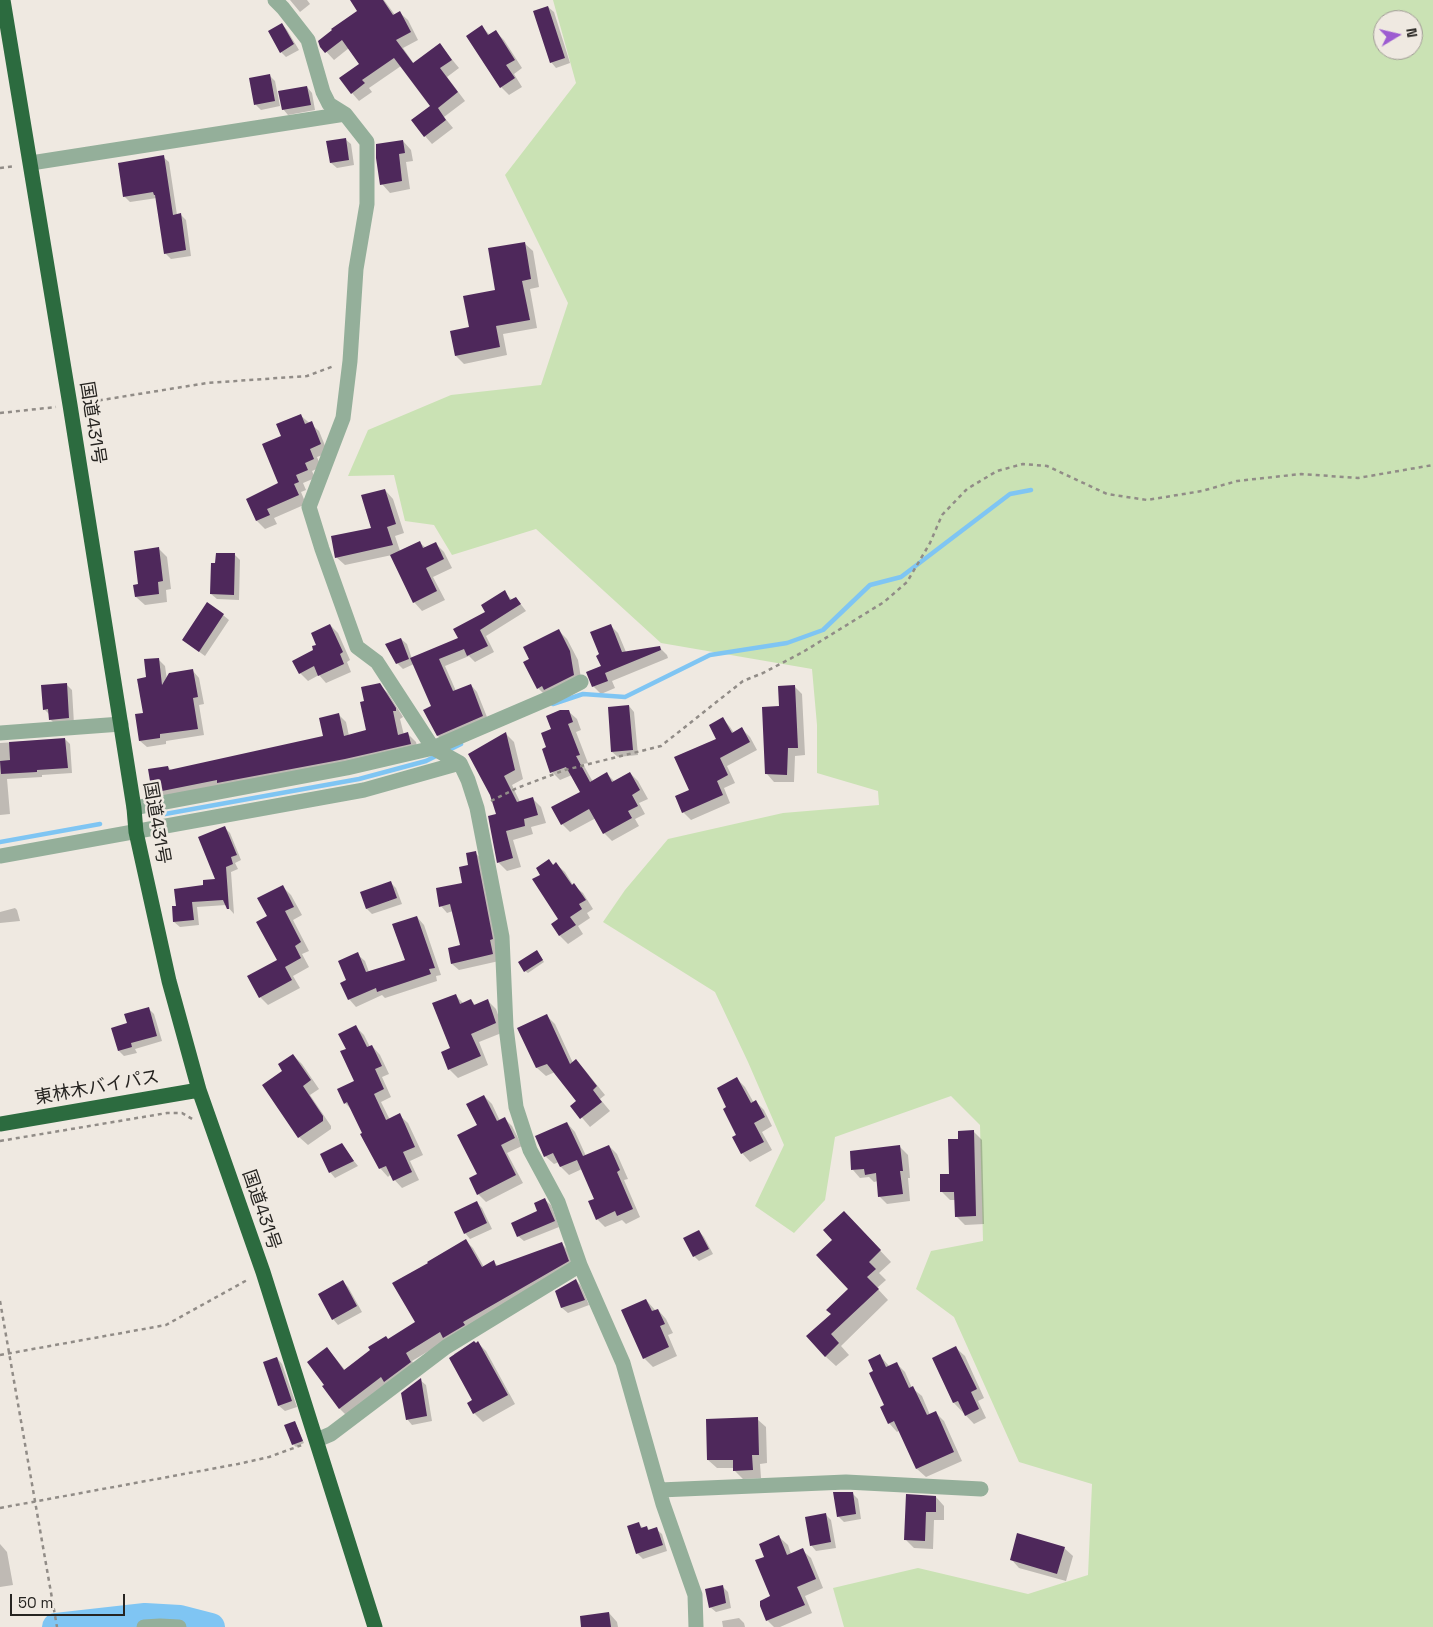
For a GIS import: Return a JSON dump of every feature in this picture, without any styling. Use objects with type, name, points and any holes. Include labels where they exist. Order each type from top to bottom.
[{"type":"highway","name":"国道431号","points":[[3,0],[121,724],[136,832],[169,981],[200,1090],[263,1272],[375,1627]]},
{"type":"highway","name":"東林木バイパス","points":[[0,1124],[200,1090]]},
{"type":"street","points":[[275,0],[308,40],[328,104],[345,114],[367,142],[366,204],[356,269],[350,361],[343,418],[309,507],[357,647],[377,662],[433,748],[460,763],[468,780],[477,808],[502,937],[506,1027],[516,1107],[530,1150],[558,1202],[580,1265],[623,1363],[660,1490],[695,1595],[696,1627]]},
{"type":"street","points":[[31,163],[345,114]]},
{"type":"street","points":[[134,808],[347,768],[433,748],[552,697],[580,682]]},
{"type":"street","points":[[0,733],[121,724]]},
{"type":"street","points":[[0,856],[364,790],[460,763]]},
{"type":"street","points":[[317,1440],[331,1434],[446,1347],[580,1265]]},
{"type":"street","points":[[660,1490],[846,1482],[981,1489]]},
{"type":"street","points":[[144,1627],[179,1627]]},
{"type":"path","points":[[0,413],[70,405],[207,383],[307,376],[350,361]]},
{"type":"path","points":[[477,808],[517,788],[565,770],[661,746],[744,680],[763,673],[803,652],[884,602],[907,582],[930,543],[942,515],[968,490],[997,471],[1024,464],[1047,466],[1107,494],[1147,500],[1202,491],[1246,480],[1301,474],[1358,478],[1433,465]]},
{"type":"path","points":[[0,1141],[167,1113],[182,1114],[195,1121]]},
{"type":"path","points":[[0,1356],[166,1325],[263,1272]]},
{"type":"path","points":[[0,1301],[57,1627]]},
{"type":"path","points":[[0,1508],[238,1464],[269,1457],[317,1440]]},
{"type":"green space","points":[[553,0],[1433,0],[1433,1627],[844,1627],[833,1588],[918,1568],[1028,1594],[1088,1575],[1092,1484],[1019,1462],[954,1317],[916,1289],[931,1251],[983,1241],[980,1125],[951,1096],[835,1137],[825,1200],[794,1233],[755,1206],[784,1145],[715,992],[603,922],[625,890],[668,839],[783,813],[879,805],[878,791],[817,773],[817,725],[812,669],[661,643],[536,529],[452,555],[434,525],[405,521],[394,475],[348,476],[368,430],[451,395],[541,385],[568,303],[505,175],[576,83]]},
{"type":"building","points":[[350,0],[383,0],[393,15],[400,11],[411,32],[396,40],[413,63],[440,43],[452,60],[440,68],[458,92],[438,108],[446,120],[424,137],[411,120],[430,106],[394,58],[362,80],[365,83],[351,94],[339,78],[359,64],[342,40],[325,53],[320,47],[318,41],[331,29],[357,11]]},
{"type":"building","points":[[548,6],[565,58],[550,63],[533,11]]},
{"type":"building","points":[[282,23],[294,44],[280,53],[268,31]]},
{"type":"building","points":[[482,25],[488,35],[496,30],[515,60],[506,65],[515,78],[500,88],[466,36]]},
{"type":"building","points":[[270,74],[275,101],[254,105],[249,78]]},
{"type":"building","points":[[307,86],[311,105],[282,110],[278,91]]},
{"type":"building","points":[[346,138],[349,160],[330,163],[326,141]]},
{"type":"building","points":[[403,140],[405,153],[399,154],[402,181],[380,185],[376,144]]},
{"type":"building","points":[[164,155],[173,215],[181,213],[186,250],[164,254],[155,195],[153,192],[123,197],[118,163]]},
{"type":"building","points":[[525,242],[531,279],[522,281],[530,320],[496,326],[500,347],[455,356],[450,331],[469,327],[463,296],[495,290],[488,248]]},
{"type":"building","points":[[301,414],[305,424],[312,421],[321,444],[310,449],[314,459],[305,463],[308,470],[296,475],[299,482],[294,484],[299,495],[267,509],[270,515],[256,521],[246,499],[278,483],[262,444],[281,436],[276,424]]},
{"type":"building","points":[[385,489],[396,524],[387,527],[393,545],[335,558],[331,536],[371,528],[361,495]]},
{"type":"building","points":[[420,541],[423,548],[436,542],[444,559],[426,568],[437,591],[413,603],[390,555]]},
{"type":"building","points":[[159,547],[163,581],[158,582],[159,594],[135,597],[133,585],[138,584],[134,551]]},
{"type":"building","points":[[216,553],[235,553],[234,595],[210,594],[211,563],[215,563]]},
{"type":"building","points":[[505,590],[510,600],[516,597],[521,604],[480,630],[488,646],[467,656],[464,649],[439,659],[453,691],[471,684],[483,716],[437,736],[423,710],[431,706],[410,658],[458,638],[453,629],[485,612],[481,605]]},
{"type":"building","points":[[207,602],[224,614],[199,652],[182,640]]},
{"type":"building","points":[[330,624],[343,652],[340,654],[344,664],[318,676],[314,666],[299,674],[292,661],[313,650],[312,646],[316,645],[311,633]]},
{"type":"building","points":[[611,624],[622,652],[660,646],[661,650],[605,673],[608,681],[592,687],[586,672],[601,666],[596,656],[599,654],[590,632]]},
{"type":"building","points":[[559,629],[570,651],[574,675],[544,690],[542,686],[537,689],[523,662],[529,659],[523,647]]},
{"type":"building","points":[[401,638],[409,659],[396,664],[385,644]]},
{"type":"building","points":[[159,658],[162,685],[169,673],[193,669],[198,697],[193,698],[198,729],[160,734],[160,738],[139,741],[135,714],[143,713],[137,679],[146,677],[144,659]]},
{"type":"building","points":[[67,683],[69,718],[49,720],[48,709],[43,710],[41,685]]},
{"type":"building","points":[[380,683],[396,708],[396,711],[393,711],[398,735],[408,732],[411,744],[345,759],[217,783],[217,780],[152,793],[148,769],[168,766],[169,770],[323,736],[319,718],[339,713],[344,736],[366,730],[360,702],[364,701],[361,687]]},
{"type":"building","points":[[795,685],[798,748],[788,748],[787,775],[765,774],[762,707],[779,706],[778,686]]},
{"type":"building","points":[[629,705],[633,750],[611,752],[608,707]]},
{"type":"building","points":[[560,710],[569,710],[573,722],[568,724],[580,755],[576,756],[590,782],[607,772],[612,782],[630,772],[640,790],[632,795],[638,806],[628,811],[632,818],[603,834],[589,809],[561,825],[551,807],[580,792],[566,767],[550,773],[542,749],[546,747],[541,733],[551,729],[546,716]]},
{"type":"building","points":[[723,717],[732,733],[742,727],[750,742],[720,758],[728,775],[717,781],[723,795],[682,813],[675,796],[689,790],[674,757],[716,739],[709,725]]},
{"type":"building","points":[[506,732],[515,770],[504,776],[517,802],[533,797],[538,815],[524,819],[525,826],[506,831],[513,858],[497,863],[488,816],[496,814],[490,795],[468,754]]},
{"type":"building","points":[[65,738],[68,768],[1,774],[0,761],[10,760],[9,742]]},
{"type":"building","points":[[225,826],[237,855],[231,857],[233,864],[226,867],[229,909],[227,909],[223,900],[192,902],[194,920],[173,922],[172,906],[176,906],[174,889],[203,885],[203,880],[215,879],[198,837]]},
{"type":"building","points":[[476,851],[493,939],[490,940],[493,954],[451,964],[448,948],[460,945],[450,904],[439,907],[436,888],[462,883],[459,867],[468,865],[466,853]]},
{"type":"building","points":[[549,859],[553,865],[556,862],[572,885],[574,883],[586,900],[579,904],[582,909],[570,917],[576,925],[559,936],[551,924],[558,919],[532,879],[540,875],[536,868]]},
{"type":"building","points":[[391,881],[397,898],[366,909],[360,892]]},
{"type":"building","points":[[283,885],[294,907],[285,911],[301,942],[295,946],[301,958],[285,967],[292,980],[259,998],[247,976],[277,960],[256,922],[267,916],[257,898]]},
{"type":"building","points":[[417,916],[435,968],[429,969],[431,974],[377,992],[376,988],[348,1000],[340,983],[346,980],[338,961],[358,952],[366,972],[405,960],[392,924]]},
{"type":"building","points":[[537,950],[543,960],[524,972],[518,962]]},
{"type":"building","points":[[456,994],[460,1004],[471,999],[474,1005],[488,999],[496,1023],[471,1034],[481,1056],[448,1070],[441,1052],[450,1048],[432,1003]]},
{"type":"building","points":[[149,1007],[157,1036],[131,1043],[132,1047],[118,1051],[111,1028],[127,1023],[124,1014]]},
{"type":"building","points":[[547,1014],[570,1064],[576,1059],[597,1086],[593,1090],[602,1102],[580,1119],[570,1106],[576,1101],[547,1064],[536,1068],[517,1028]]},
{"type":"building","points":[[356,1025],[367,1047],[372,1045],[382,1066],[375,1069],[384,1089],[374,1094],[386,1120],[400,1113],[415,1147],[403,1152],[412,1172],[393,1181],[386,1166],[379,1169],[360,1134],[362,1133],[347,1102],[344,1104],[337,1089],[354,1081],[340,1051],[346,1049],[338,1034]]},
{"type":"building","points":[[293,1054],[311,1080],[303,1086],[323,1116],[323,1121],[298,1138],[262,1085],[282,1071],[278,1064]]},
{"type":"building","points":[[737,1077],[751,1103],[756,1100],[765,1117],[754,1123],[764,1142],[741,1154],[732,1137],[736,1135],[723,1109],[726,1107],[717,1088]]},
{"type":"building","points":[[484,1095],[497,1121],[505,1117],[515,1138],[501,1145],[516,1175],[477,1195],[469,1178],[477,1174],[457,1135],[477,1125],[466,1104]]},
{"type":"building","points":[[567,1122],[583,1156],[609,1145],[620,1170],[617,1172],[633,1209],[617,1216],[615,1211],[596,1220],[588,1201],[594,1199],[577,1160],[560,1167],[553,1153],[544,1157],[535,1136]]},
{"type":"building","points":[[974,1130],[976,1216],[955,1217],[954,1192],[940,1192],[940,1174],[949,1174],[948,1139],[958,1139],[958,1131]]},
{"type":"building","points":[[342,1143],[354,1161],[329,1173],[320,1154]]},
{"type":"building","points":[[900,1145],[903,1171],[900,1171],[903,1194],[878,1197],[876,1173],[865,1175],[864,1169],[851,1170],[850,1151]]},
{"type":"building","points":[[545,1198],[555,1221],[517,1237],[511,1223],[537,1211],[534,1203]]},
{"type":"building","points":[[477,1201],[487,1223],[464,1234],[454,1212]]},
{"type":"building","points":[[844,1211],[881,1250],[869,1262],[876,1269],[867,1277],[879,1289],[831,1334],[839,1343],[825,1357],[806,1336],[831,1314],[826,1310],[848,1289],[816,1255],[832,1240],[823,1230]]},
{"type":"building","points":[[699,1230],[709,1249],[693,1257],[683,1238]]},
{"type":"building","points":[[466,1239],[482,1267],[494,1260],[496,1266],[562,1242],[569,1261],[463,1322],[465,1325],[443,1338],[440,1332],[406,1353],[411,1362],[384,1382],[381,1377],[339,1409],[307,1362],[327,1347],[344,1370],[370,1350],[368,1347],[386,1336],[388,1339],[415,1322],[392,1283]]},
{"type":"building","points":[[576,1279],[585,1300],[561,1308],[555,1291]]},
{"type":"building","points":[[343,1280],[357,1306],[332,1320],[318,1294]]},
{"type":"building","points":[[646,1299],[652,1311],[658,1309],[665,1324],[660,1326],[669,1347],[643,1359],[621,1310]]},
{"type":"building","points":[[474,1341],[476,1343],[478,1341],[508,1395],[473,1414],[467,1403],[472,1400],[449,1358]]},
{"type":"building","points":[[956,1346],[977,1389],[971,1392],[979,1409],[965,1416],[958,1401],[953,1403],[932,1358]]},
{"type":"building","points":[[880,1354],[886,1367],[897,1362],[909,1388],[913,1386],[927,1415],[936,1411],[954,1452],[916,1469],[894,1421],[888,1424],[880,1407],[884,1405],[869,1373],[873,1371],[868,1360]]},
{"type":"building","points":[[277,1357],[292,1401],[278,1406],[263,1362]]},
{"type":"building","points":[[421,1378],[427,1416],[406,1420],[401,1393]]},
{"type":"building","points":[[758,1417],[759,1455],[752,1455],[753,1470],[733,1471],[733,1460],[707,1460],[706,1419]]},
{"type":"building","points":[[295,1421],[303,1441],[292,1445],[284,1425]]},
{"type":"building","points":[[833,1492],[853,1492],[856,1514],[837,1517]]},
{"type":"building","points":[[906,1494],[936,1496],[936,1512],[926,1512],[925,1541],[904,1540]]},
{"type":"building","points":[[826,1513],[831,1542],[810,1546],[805,1517]]},
{"type":"building","points":[[639,1522],[641,1528],[647,1526],[648,1530],[657,1527],[663,1545],[636,1554],[627,1526]]},
{"type":"building","points":[[1017,1533],[1065,1547],[1057,1574],[1010,1560]]},
{"type":"building","points":[[779,1535],[787,1555],[803,1548],[816,1579],[797,1587],[805,1605],[766,1621],[760,1601],[770,1596],[755,1560],[764,1557],[759,1544]]},
{"type":"building","points":[[723,1585],[726,1603],[709,1608],[705,1589]]},
{"type":"building","points":[[609,1612],[611,1627],[581,1627],[580,1616]]},
{"type":"waterway","points":[[553,704],[583,694],[625,697],[710,655],[787,643],[823,630],[870,585],[901,577],[1010,494],[1031,490]]},
{"type":"waterway","points":[[445,752],[461,744]]},
{"type":"waterway","points":[[154,816],[359,779],[426,761],[438,755]]},
{"type":"waterway","points":[[0,842],[100,824]]},
{"type":"waterway","points":[[56,1627],[145,1617],[180,1619],[211,1627]]}]
